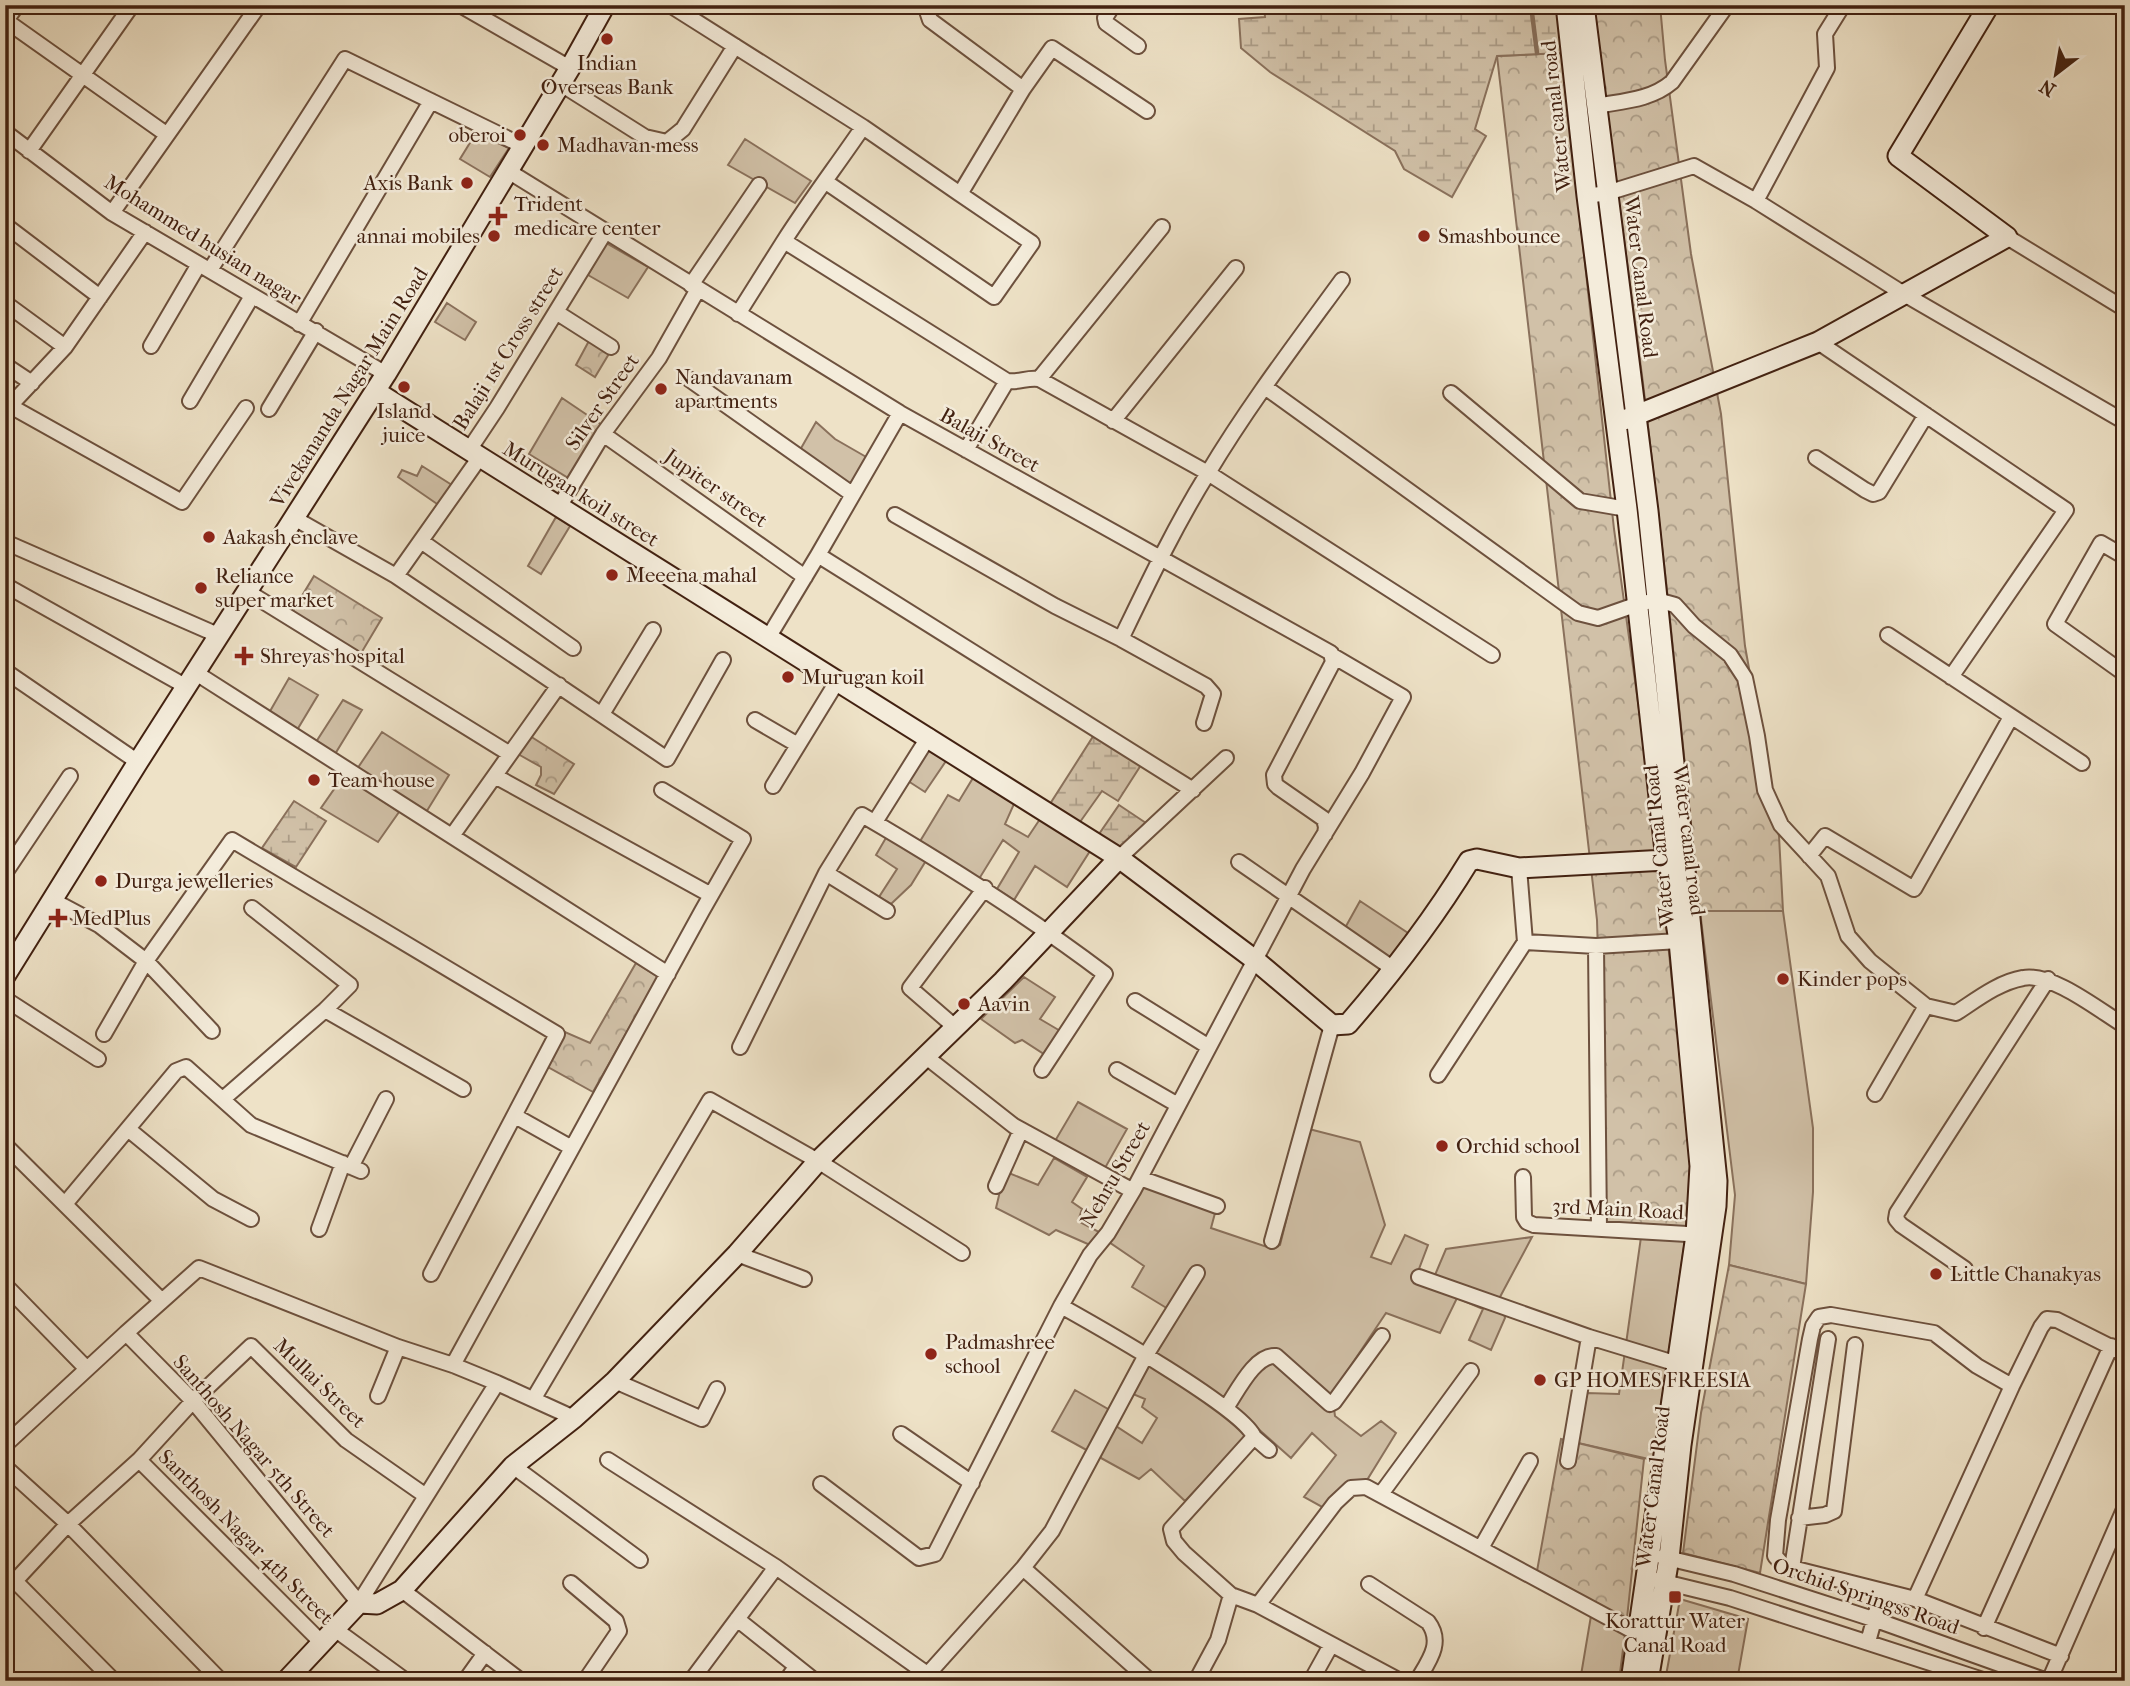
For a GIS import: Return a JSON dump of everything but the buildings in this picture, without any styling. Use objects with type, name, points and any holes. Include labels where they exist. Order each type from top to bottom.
[{"type":"main road","points":[[565,76],[605,5]]},
{"type":"main road","points":[[565,76],[613,5]]},
{"type":"main road","name":"Water canal road","points":[[1566,5],[1597,195],[1616,422],[1666,860],[1679,941],[1704,1235],[1677,1415],[1644,1576],[1631,1681]]},
{"type":"main road","name":"Water Canal Road","points":[[1584,5],[1595,106],[1597,195],[1636,417],[1714,1133],[1717,1181],[1704,1235]]},
{"type":"main road","points":[[1616,422],[1636,417],[1818,342],[2007,237],[1898,156],[1989,5]]},
{"type":"main road","name":"Vivekananda Nagar Main Road","points":[[5,976],[386,374],[565,76]]},
{"type":"main road","name":"Murugan koil street","points":[[375,391],[1119,858],[1255,960],[1332,1025]]},
{"type":"main road","points":[[286,1681],[359,1603],[377,1604],[401,1590],[513,1466],[574,1418],[615,1381],[737,1254],[818,1161],[1050,932],[1119,858]]},
{"type":"main road","points":[[1332,1025],[1348,1024],[1395,970],[1469,861],[1477,859],[1519,867],[1666,860]]},
{"type":"main road","name":"Water Canal Road","points":[[1648,1681],[1669,1558],[1677,1415]]},
{"type":"street","points":[[17,5],[6,21],[166,134]]},
{"type":"street","points":[[29,151],[132,5]]},
{"type":"street","points":[[112,213],[259,5]]},
{"type":"street","points":[[460,5],[565,76],[645,137],[667,142],[683,129],[735,46]]},
{"type":"street","points":[[670,5],[863,127],[1032,243],[994,297],[826,182]]},
{"type":"street","points":[[925,5],[930,20],[1023,89]]},
{"type":"street","points":[[1112,5],[1105,18],[1106,23],[1138,46]]},
{"type":"street","points":[[1595,106],[1651,96],[1663,90],[1672,82],[1727,5]]},
{"type":"street","points":[[1756,201],[1827,68],[1825,34],[1843,5]]},
{"type":"street","points":[[960,194],[1023,89],[1052,48],[1147,111]]},
{"type":"street","points":[[151,346],[345,59],[523,146]]},
{"type":"street","points":[[299,324],[431,101]]},
{"type":"street","points":[[738,314],[810,200],[826,182],[863,127]]},
{"type":"street","name":"Mohammed husian nagar","points":[[5,132],[112,213],[386,374]]},
{"type":"street","points":[[1597,195],[1694,166],[1756,201],[1904,295],[2125,422]]},
{"type":"street","name":"Balaji Street","points":[[508,171],[900,413],[1160,559],[1302,635],[1333,656]]},
{"type":"street","name":"Silver Street","points":[[559,507],[603,434],[659,358],[694,287],[759,185]]},
{"type":"street","points":[[5,225],[100,297]]},
{"type":"street","points":[[1039,379],[1162,227]]},
{"type":"street","points":[[145,232],[65,347],[8,409],[182,502],[246,408]]},
{"type":"street","name":"Balaji 1st Cross street","points":[[396,576],[421,541],[474,454],[605,232]]},
{"type":"street","points":[[2007,237],[2125,309]]},
{"type":"street","points":[[784,241],[1007,381],[1015,383],[1025,378],[1039,379],[1208,473],[1492,655]]},
{"type":"street","points":[[1113,421],[1237,268]]},
{"type":"street","points":[[1121,639],[1160,559],[1208,473],[1342,279]]},
{"type":"street","points":[[190,401],[252,296]]},
{"type":"street","points":[[5,303],[65,347]]},
{"type":"street","points":[[556,312],[611,347]]},
{"type":"street","points":[[269,409],[316,331]]},
{"type":"street","points":[[1818,342],[2066,510],[1951,677]]},
{"type":"street","points":[[5,365],[32,383]]},
{"type":"street","points":[[690,379],[852,494]]},
{"type":"street","points":[[966,450],[1007,381]]},
{"type":"street","points":[[1265,387],[1578,613],[1598,618],[1657,600],[1675,605],[1694,626],[1730,655],[1745,678],[1765,790],[1781,825],[1828,876],[1848,936],[1870,961],[1926,1006],[1956,1013],[1988,992],[2024,977],[2048,979],[2125,1026]]},
{"type":"street","points":[[1451,393],[1580,501],[1627,509]]},
{"type":"street","points":[[768,638],[900,413]]},
{"type":"street","points":[[1816,458],[1873,494],[1879,492],[1926,415]]},
{"type":"street","name":"Jupiter street","points":[[603,434],[805,577]]},
{"type":"street","points":[[895,515],[1055,606],[1206,686],[1213,694],[1204,723]]},
{"type":"street","points":[[294,518],[396,576],[667,759],[723,660]]},
{"type":"street","points":[[421,541],[573,648]]},
{"type":"street","points":[[5,542],[220,636]]},
{"type":"street","points":[[2125,557],[2101,543],[2055,624],[2125,674]]},
{"type":"street","points":[[818,555],[1193,790]]},
{"type":"street","points":[[5,585],[192,680],[452,836],[668,974]]},
{"type":"street","points":[[248,592],[510,754]]},
{"type":"street","points":[[602,714],[653,630]]},
{"type":"street","points":[[1888,635],[2082,763]]},
{"type":"street","points":[[1325,834],[1324,819],[1278,787],[1274,775],[1333,662],[1333,656]]},
{"type":"street","name":"Nehru Street","points":[[821,1484],[919,1558],[935,1554],[1061,1306],[1090,1255],[1108,1233],[1137,1184],[1288,898],[1362,774],[1403,696],[1333,656]]},
{"type":"street","points":[[5,671],[138,762]]},
{"type":"street","points":[[773,786],[837,681]]},
{"type":"street","points":[[452,836],[559,685]]},
{"type":"street","points":[[1809,856],[1825,836],[1914,889],[2011,716]]},
{"type":"street","points":[[755,720],[798,745]]},
{"type":"street","points":[[875,822],[928,737]]},
{"type":"street","points":[[1119,858],[1226,758]]},
{"type":"street","points":[[5,873],[70,776]]},
{"type":"street","points":[[495,776],[711,895]]},
{"type":"street","points":[[453,1365],[743,839],[662,790]]},
{"type":"street","points":[[740,1047],[826,873],[862,815],[985,888],[1105,974],[1042,1070]]},
{"type":"street","points":[[104,1034],[146,961],[232,840],[557,1034],[431,1275]]},
{"type":"street","points":[[1239,862],[1395,970]]},
{"type":"street","points":[[1438,1075],[1525,942],[1519,867]]},
{"type":"street","points":[[826,873],[887,911]]},
{"type":"street","points":[[955,1027],[910,988],[985,888]]},
{"type":"street","points":[[52,900],[99,925],[146,961],[212,1031]]},
{"type":"street","points":[[223,1099],[350,985],[252,908]]},
{"type":"street","points":[[1525,942],[1596,946],[1679,941]]},
{"type":"street","points":[[1596,946],[1599,1228]]},
{"type":"street","points":[[1965,1269],[1901,1225],[1896,1219],[1897,1213],[2048,979]]},
{"type":"street","points":[[5,999],[98,1059]]},
{"type":"street","points":[[1135,1001],[1209,1047]]},
{"type":"street","points":[[1875,1094],[1926,1006]]},
{"type":"street","points":[[325,1010],[463,1089]]},
{"type":"street","points":[[1272,1241],[1332,1025]]},
{"type":"street","points":[[925,1056],[1021,1130],[1137,1184],[1217,1206]]},
{"type":"street","points":[[65,1204],[176,1071],[186,1067],[251,1125],[352,1167]]},
{"type":"street","points":[[1117,1070],[1178,1105]]},
{"type":"street","points":[[319,1229],[386,1099]]},
{"type":"street","points":[[534,1398],[710,1100],[818,1161],[962,1253]]},
{"type":"street","points":[[515,1116],[572,1148]]},
{"type":"street","points":[[128,1129],[213,1199],[251,1219]]},
{"type":"street","points":[[996,1186],[1021,1130]]},
{"type":"street","points":[[5,1145],[162,1301]]},
{"type":"street","name":"3rd Main Road","points":[[1523,1177],[1524,1217],[1534,1225],[1704,1235]]},
{"type":"street","points":[[737,1254],[804,1279]]},
{"type":"street","points":[[5,1445],[199,1268],[398,1347],[497,1382],[574,1418]]},
{"type":"street","points":[[608,1460],[776,1567],[932,1677],[1052,1531],[1146,1355],[1197,1273]]},
{"type":"street","points":[[1419,1277],[1589,1337],[1685,1366]]},
{"type":"street","points":[[8,1295],[87,1369]]},
{"type":"street","points":[[1061,1306],[1146,1355],[1226,1408],[1251,1429],[1254,1437],[1269,1450]]},
{"type":"street","points":[[2012,1386],[1977,1366],[1934,1333],[1831,1315],[1819,1317],[1813,1326],[1778,1520],[1775,1556],[1779,1562],[1791,1568],[1915,1599],[2061,1656]]},
{"type":"street","points":[[1915,1599],[2041,1327],[2048,1319],[2057,1320],[2125,1354]]},
{"type":"street","name":"Santhosh Nagar 5th Street","points":[[126,1333],[193,1401],[359,1603]]},
{"type":"street","points":[[1226,1408],[1258,1362],[1269,1356],[1276,1356],[1330,1404],[1382,1336]]},
{"type":"street","points":[[1568,1461],[1589,1337]]},
{"type":"street","points":[[1791,1568],[1828,1339]]},
{"type":"street","points":[[1799,1518],[1825,1515],[1833,1511],[1854,1345]]},
{"type":"street","name":"Mullai Street","points":[[193,1401],[251,1346],[346,1440],[426,1496]]},
{"type":"street","points":[[1984,1628],[2111,1346]]},
{"type":"street","points":[[378,1396],[398,1347]]},
{"type":"street","points":[[1381,1494],[1471,1371]]},
{"type":"street","points":[[615,1381],[702,1419],[717,1389]]},
{"type":"street","points":[[359,1603],[497,1382]]},
{"type":"street","points":[[114,1681],[15,1581],[68,1524],[139,1460],[193,1401]]},
{"type":"street","points":[[901,1434],[972,1483]]},
{"type":"street","points":[[1254,1437],[1171,1529],[1174,1541],[1231,1595],[1258,1605],[1400,1681]]},
{"type":"street","name":"Santhosh Nagar 4th Street","points":[[139,1460],[329,1636],[406,1681]]},
{"type":"street","points":[[1481,1548],[1530,1461]]},
{"type":"street","points":[[513,1466],[640,1560]]},
{"type":"street","points":[[5,1467],[68,1524],[221,1681]]},
{"type":"street","points":[[1258,1605],[1335,1503],[1351,1488],[1366,1487],[1637,1633]]},
{"type":"street","points":[[2048,1681],[2125,1507]]},
{"type":"street","name":"Orchid Springss Road","points":[[1648,1554],[1734,1574],[1876,1619],[2048,1681]]},
{"type":"street","points":[[691,1681],[776,1567]]},
{"type":"street","points":[[1023,1568],[1150,1681]]},
{"type":"street","name":"Orchid Springss Road","points":[[1644,1576],[1730,1598],[1986,1681]]},
{"type":"street","points":[[571,1583],[619,1626],[619,1632],[585,1681]]},
{"type":"street","points":[[1369,1584],[1428,1622],[1433,1629],[1435,1648],[1417,1681]]},
{"type":"street","points":[[401,1590],[521,1681]]},
{"type":"street","points":[[1868,1642],[1882,1591]]},
{"type":"street","points":[[1196,1681],[1218,1640],[1231,1595]]},
{"type":"street","points":[[737,1619],[814,1681]]},
{"type":"street","points":[[1311,1681],[1331,1645]]},
{"type":"street","points":[[465,1681],[485,1654]]},
{"type":"street","points":[[786,1681],[796,1667]]},
{"type":"green space","points":[[1264,5],[1558,5],[1562,53],[1497,56],[1475,129],[1486,136],[1452,197],[1404,169],[1395,151],[1270,72],[1241,48],[1239,19],[1265,17]]},
{"type":"green space","points":[[1593,5],[1660,5],[1691,254],[1721,414],[1745,646],[1779,836],[1783,911],[1700,911],[1643,383]]},
{"type":"green space","points":[[1562,53],[1614,529],[1658,847],[1684,1097],[1691,1168],[1685,1240],[1641,1237],[1606,1222],[1597,920],[1497,56]]},
{"type":"green space","points":[[476,133],[509,148],[490,177],[460,159]]},
{"type":"green space","points":[[745,139],[811,181],[795,203],[728,165]]},
{"type":"green space","points":[[606,243],[648,267],[628,298],[588,275]]},
{"type":"green space","points":[[447,303],[476,322],[465,340],[435,322]]},
{"type":"green space","points":[[590,339],[610,352],[595,377],[576,365]]},
{"type":"green space","points":[[562,398],[602,425],[570,479],[529,454]]},
{"type":"green space","points":[[816,422],[835,439],[868,458],[851,488],[800,450]]},
{"type":"green space","points":[[422,466],[455,487],[440,506],[398,477],[402,470],[417,476]]},
{"type":"green space","points":[[556,517],[570,526],[541,574],[528,566]]},
{"type":"green space","points":[[314,576],[382,618],[360,655],[291,614]]},
{"type":"green space","points":[[289,678],[318,695],[297,730],[269,713]]},
{"type":"green space","points":[[343,700],[362,710],[335,754],[316,742]]},
{"type":"green space","points":[[382,732],[449,775],[425,814],[355,772]]},
{"type":"green space","points":[[1094,735],[1141,765],[1118,801],[1102,791],[1080,822],[1050,804]]},
{"type":"green space","points":[[530,736],[574,764],[554,794],[536,785],[541,775],[541,767],[518,754]]},
{"type":"green space","points":[[924,748],[946,761],[925,792],[905,779]]},
{"type":"green space","points":[[344,775],[399,812],[378,842],[321,808]]},
{"type":"green space","points":[[973,778],[1014,804],[1005,824],[1028,837],[1040,819],[1090,851],[1067,887],[1035,866],[1014,900],[997,889],[1019,852],[1003,840],[979,879],[919,843],[948,795],[959,801]]},
{"type":"green space","points":[[294,801],[326,821],[296,867],[262,848]]},
{"type":"green space","points":[[1119,805],[1146,823],[1116,850],[1097,837]]},
{"type":"green space","points":[[887,836],[927,859],[911,885],[891,904],[879,897],[897,869],[876,855]]},
{"type":"green space","points":[[1360,901],[1408,933],[1390,958],[1345,928]]},
{"type":"green space","points":[[1700,911],[1783,911],[1813,1128],[1813,1192],[1806,1284],[1729,1265],[1735,1195]]},
{"type":"green space","points":[[636,963],[658,977],[593,1092],[548,1067],[565,1032],[590,1043]]},
{"type":"green space","points":[[1024,977],[1055,997],[1040,1019],[1062,1032],[1047,1056],[1022,1040],[1015,1043],[981,1019]]},
{"type":"green space","points":[[1078,1102],[1127,1129],[1105,1168],[1055,1141]]},
{"type":"green space","points":[[1309,1129],[1360,1142],[1385,1225],[1371,1257],[1391,1264],[1405,1235],[1428,1245],[1419,1269],[1435,1275],[1446,1249],[1532,1237],[1500,1297],[1505,1318],[1491,1350],[1469,1340],[1483,1309],[1457,1298],[1440,1333],[1386,1313],[1332,1394],[1335,1416],[1361,1436],[1381,1421],[1396,1433],[1367,1480],[1333,1513],[1304,1497],[1336,1455],[1312,1433],[1291,1458],[1256,1427],[1185,1501],[1151,1469],[1139,1479],[1052,1431],[1075,1390],[1120,1416],[1116,1426],[1142,1443],[1157,1418],[1142,1407],[1145,1399],[1133,1394],[1178,1315],[1132,1287],[1144,1266],[1109,1242],[1143,1186],[1215,1213],[1211,1228],[1270,1248],[1280,1245]]},
{"type":"green space","points":[[1054,1158],[1087,1177],[1072,1202],[1082,1209],[1078,1221],[1101,1233],[1090,1245],[1056,1230],[1049,1235],[996,1208],[1001,1187],[1009,1173],[1038,1185]]},
{"type":"green space","points":[[1641,1237],[1685,1240],[1653,1460],[1578,1443],[1587,1393],[1619,1394]]},
{"type":"green space","points":[[1729,1265],[1806,1284],[1760,1573],[1683,1553],[1701,1413]]},
{"type":"green space","points":[[1561,1439],[1644,1459],[1627,1618],[1593,1604],[1537,1571]]},
{"type":"green space","points":[[1680,1599],[1748,1619],[1737,1681],[1665,1681]]},
{"type":"green space","points":[[1593,1604],[1627,1618],[1619,1681],[1580,1681]]},
{"type":"waterway","points":[[1531,5],[1537,53]]},
{"type":"place","name":"Indian Overseas Bank","points":[[607,39]]},
{"type":"place","name":"oberoi","points":[[520,135]]},
{"type":"place","name":"Madhavan mess","points":[[543,145]]},
{"type":"place","name":"Axis Bank","points":[[467,183]]},
{"type":"place","name":"Trident medicare center","points":[[498,216]]},
{"type":"place","name":"annai mobiles","points":[[494,236]]},
{"type":"place","name":"Smashbounce","points":[[1424,236]]},
{"type":"place","name":"Island juice","points":[[404,387]]},
{"type":"place","name":"Nandavanam apartments","points":[[661,389]]},
{"type":"place","name":"Aakash enclave","points":[[209,537]]},
{"type":"place","name":"Meeena mahal","points":[[612,575]]},
{"type":"place","name":"Reliance super market","points":[[201,588]]},
{"type":"place","name":"Shreyas hospital","points":[[244,656]]},
{"type":"place","name":"Murugan koil","points":[[788,677]]},
{"type":"place","name":"Team house","points":[[314,780]]},
{"type":"place","name":"Durga jewelleries","points":[[101,881]]},
{"type":"place","name":"MedPlus","points":[[58,918]]},
{"type":"place","name":"Kinder pops","points":[[1783,979]]},
{"type":"place","name":"Aavin","points":[[964,1004]]},
{"type":"place","name":"Orchid school","points":[[1442,1146]]},
{"type":"place","name":"Little Chanakyas","points":[[1936,1274]]},
{"type":"place","name":"Padmashree school","points":[[931,1354]]},
{"type":"place","name":"GP HOMES FREESIA","points":[[1540,1380]]},
{"type":"place","name":"Korattur Water Canal Road","points":[[1675,1597]]}]
